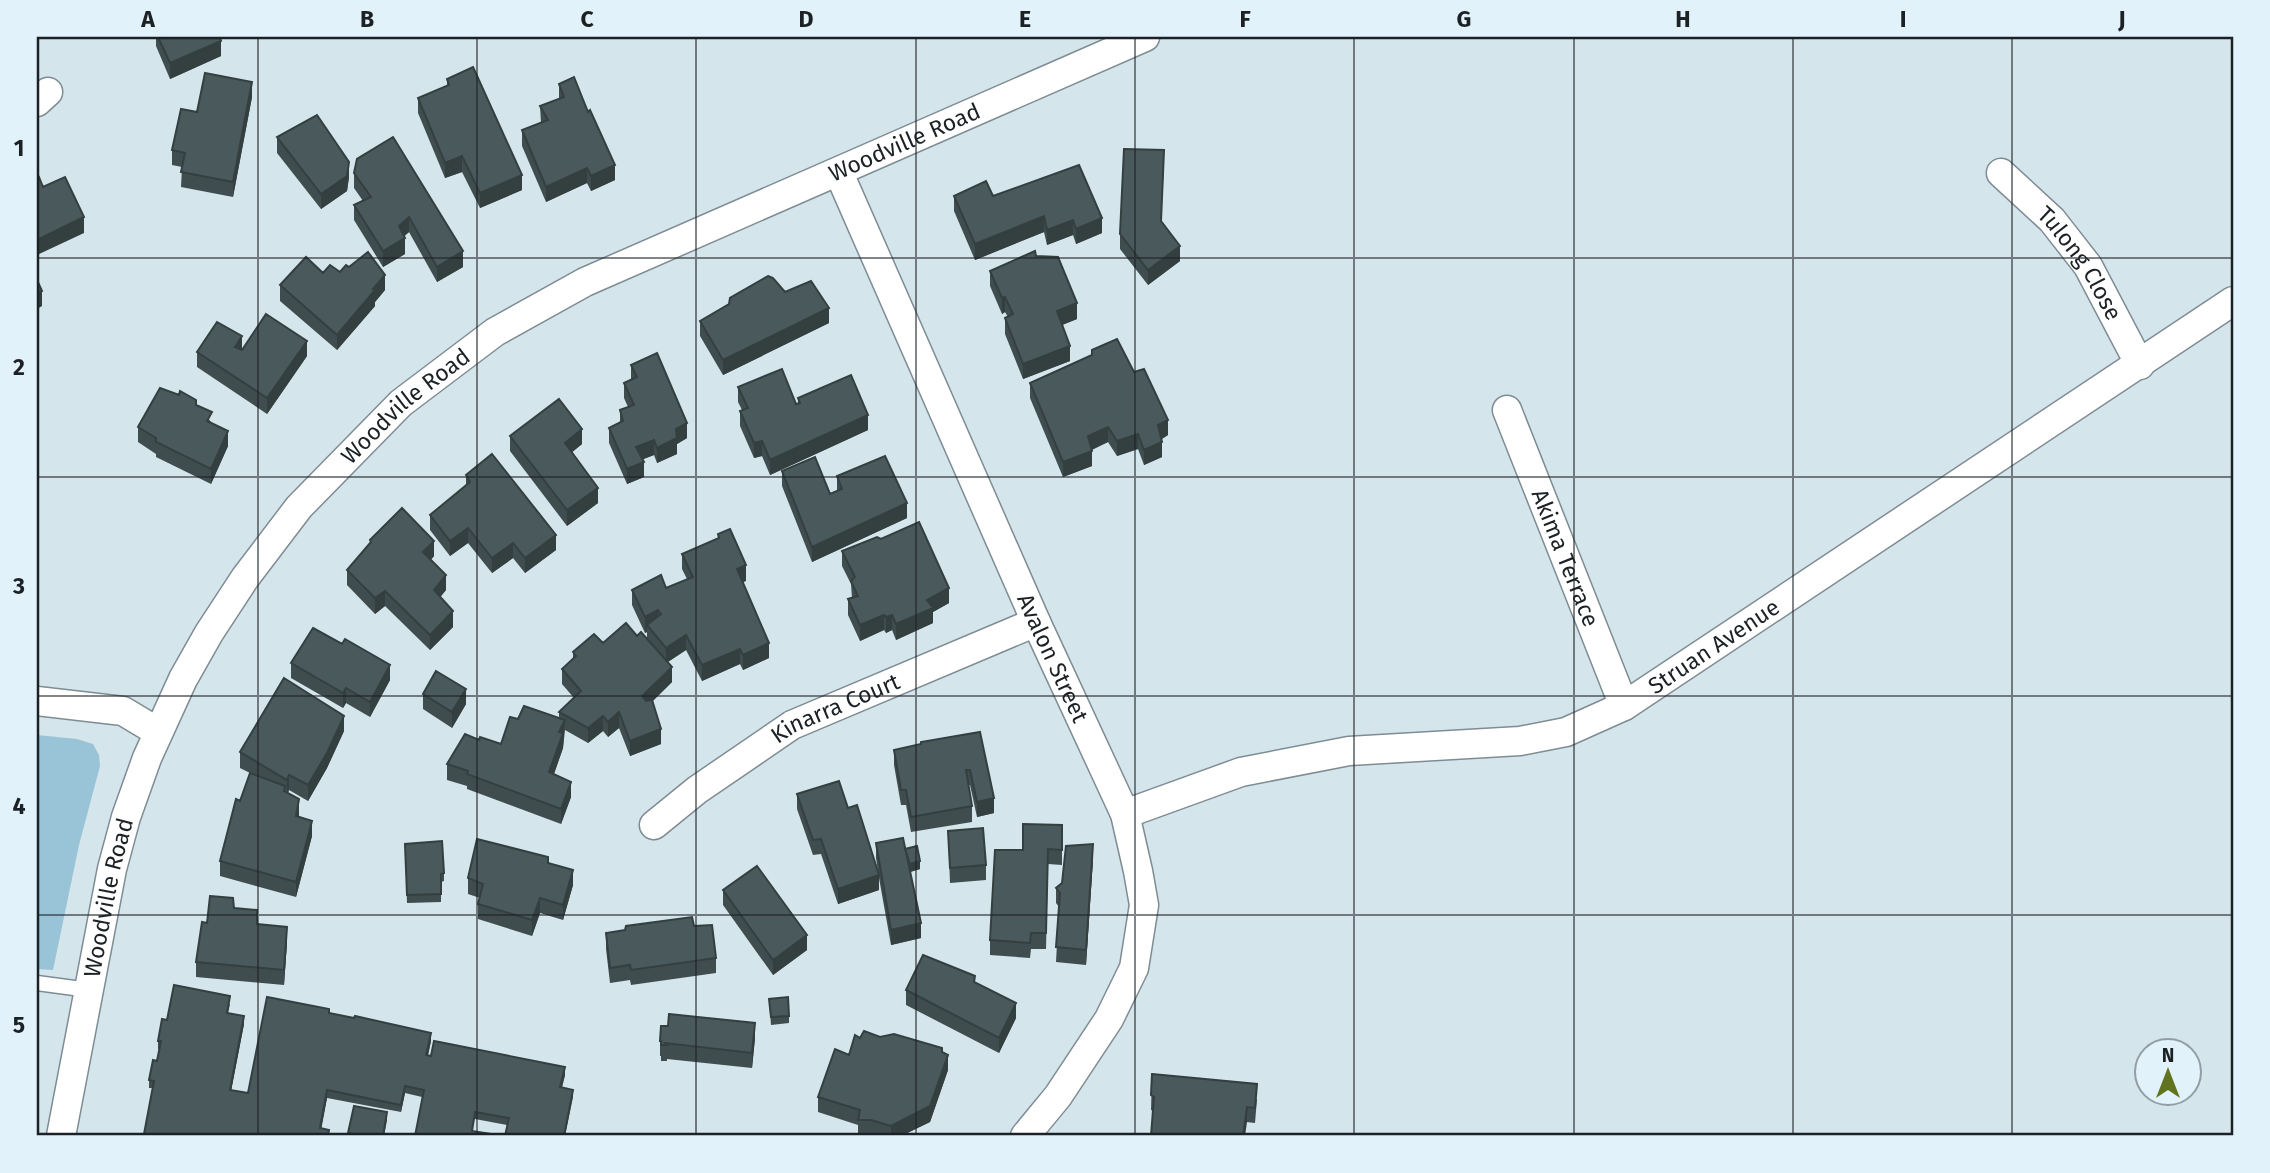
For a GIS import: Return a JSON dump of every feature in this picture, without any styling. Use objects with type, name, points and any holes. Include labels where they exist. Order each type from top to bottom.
[{"type":"street","name":"Woodville Road","points":[[61,1136],[112,869],[147,758],[158,732],[209,632],[244,579],[299,507],[401,403],[495,332],[585,282],[1145,37]]},
{"type":"street","name":"Avalon Street","points":[[839,173],[1036,622],[1125,814],[1144,905],[1134,968],[1109,1019],[1058,1096],[1026,1136]]},
{"type":"street","name":"Tulong Close","points":[[2001,173],[2052,220],[2088,266],[2140,365]]},
{"type":"street","name":"Struan Avenue","points":[[1125,814],[1241,772],[1349,751],[1520,741],[1566,732],[1624,706],[2233,301]]},
{"type":"street","name":"Akima Terrace","points":[[1507,410],[1624,706]]},
{"type":"street","name":"Kinarra Court","points":[[654,825],[697,790],[792,725],[1036,622]]},
{"type":"street","points":[[37,701],[123,711],[158,732]]},
{"type":"lane","points":[[37,983],[89,990]]},
{"type":"shaded area","points":[[37,735],[77,739],[93,744],[99,755],[100,766],[79,845],[53,970],[37,969]]},
{"type":"building","points":[[158,37],[220,37],[221,41],[170,63]]},
{"type":"building","points":[[473,67],[522,175],[480,193],[462,156],[445,163],[418,98],[449,85],[447,79]]},
{"type":"building","points":[[205,73],[252,82],[233,182],[181,172],[185,153],[172,150],[181,109],[197,112]]},
{"type":"building","points":[[574,77],[615,165],[591,176],[587,168],[546,187],[522,130],[548,120],[540,106],[564,97],[559,84]]},
{"type":"building","points":[[317,115],[349,162],[347,176],[321,194],[277,137]]},
{"type":"building","points":[[393,137],[463,251],[437,267],[409,217],[399,226],[405,238],[383,251],[354,205],[371,197],[354,173],[357,159]]},
{"type":"building","points":[[1124,149],[1164,150],[1161,221],[1180,246],[1148,270],[1120,234]]},
{"type":"building","points":[[1079,165],[1102,218],[1076,229],[1073,220],[1047,230],[1044,216],[975,244],[954,196],[986,181],[993,196]]},
{"type":"building","points":[[39,177],[43,187],[65,177],[84,217],[37,240],[37,178]]},
{"type":"building","points":[[1035,251],[1036,256],[1058,257],[1077,303],[1057,311],[1070,346],[1023,364],[1005,318],[1013,314],[1005,297],[1002,298],[990,271]]},
{"type":"building","points":[[368,252],[385,275],[337,335],[280,285],[306,257],[323,273],[330,265],[340,272],[346,265],[349,267]]},
{"type":"building","points":[[768,276],[785,292],[811,281],[829,308],[723,360],[700,321],[729,304],[730,298]]},
{"type":"building","points":[[37,280],[42,291],[37,293]]},
{"type":"building","points":[[266,314],[307,341],[267,398],[197,352],[217,322],[242,336],[235,347],[242,350]]},
{"type":"building","points":[[1117,339],[1134,372],[1144,369],[1168,420],[1158,425],[1162,442],[1144,450],[1138,434],[1117,441],[1108,427],[1088,436],[1092,451],[1063,462],[1030,383],[1092,355],[1092,350]]},
{"type":"building","points":[[657,353],[687,423],[676,429],[677,438],[657,448],[654,440],[636,447],[644,462],[627,469],[609,428],[623,421],[620,410],[634,405],[624,383],[637,377],[631,365]]},
{"type":"building","points":[[782,369],[796,404],[800,403],[798,398],[851,375],[868,415],[770,460],[762,441],[754,443],[740,411],[748,408],[738,387]]},
{"type":"building","points":[[160,388],[179,395],[180,391],[196,400],[196,405],[212,412],[207,421],[228,431],[211,469],[156,442],[156,438],[138,427]]},
{"type":"building","points":[[559,399],[582,429],[565,443],[598,488],[567,510],[510,436]]},
{"type":"building","points":[[492,454],[556,535],[525,558],[513,543],[492,558],[468,528],[450,541],[430,515],[470,482],[466,475]]},
{"type":"building","points":[[885,456],[907,503],[812,547],[782,471],[815,457],[830,494],[842,489],[837,476]]},
{"type":"building","points":[[402,508],[434,541],[423,552],[446,575],[434,590],[453,611],[430,635],[385,591],[375,598],[347,570],[370,540]]},
{"type":"building","points":[[919,522],[949,588],[927,600],[933,608],[896,624],[892,615],[884,615],[860,625],[848,599],[858,596],[851,581],[855,577],[842,551],[877,537],[881,539]]},
{"type":"building","points":[[730,529],[746,565],[737,569],[769,643],[743,655],[740,649],[702,665],[686,635],[666,648],[647,625],[661,614],[658,610],[645,617],[632,590],[661,575],[666,588],[693,577],[682,554],[719,538],[718,534]]},
{"type":"building","points":[[626,623],[637,636],[641,632],[672,667],[642,696],[646,701],[652,700],[661,729],[630,741],[619,712],[608,722],[603,716],[588,728],[559,712],[581,691],[562,669],[576,656],[573,652],[594,634],[603,643]]},
{"type":"building","points":[[313,628],[342,644],[345,639],[390,665],[370,702],[346,688],[343,693],[291,663]]},
{"type":"building","points":[[436,671],[466,689],[452,712],[423,694]]},
{"type":"building","points":[[284,678],[344,716],[308,785],[289,775],[287,780],[240,752]]},
{"type":"building","points":[[524,706],[565,720],[559,732],[563,733],[549,772],[571,782],[561,809],[447,764],[465,734],[501,744],[510,717],[518,719]]},
{"type":"building","points":[[980,732],[994,798],[977,802],[970,770],[966,770],[972,806],[911,817],[906,790],[901,790],[894,750],[921,742]]},
{"type":"building","points":[[250,773],[285,786],[284,791],[299,799],[296,816],[312,821],[296,882],[220,861],[236,799],[240,801]]},
{"type":"building","points":[[839,781],[848,808],[857,805],[879,875],[838,889],[821,839],[813,840],[797,794]]},
{"type":"building","points":[[1023,824],[1062,825],[1062,850],[1048,849],[1046,933],[1031,933],[1030,943],[990,940],[995,850],[1023,850]]},
{"type":"building","points":[[983,828],[986,865],[950,868],[948,831]]},
{"type":"building","points":[[903,838],[921,923],[891,930],[876,843]]},
{"type":"building","points":[[477,839],[548,857],[548,863],[573,870],[563,905],[540,898],[532,920],[478,904],[483,884],[468,878]]},
{"type":"building","points":[[442,841],[444,873],[441,874],[441,894],[407,895],[405,844]]},
{"type":"building","points":[[1093,844],[1086,950],[1056,947],[1060,893],[1056,888],[1062,883],[1066,846]]},
{"type":"building","points":[[917,846],[920,861],[910,864],[905,849]]},
{"type":"building","points":[[757,866],[807,935],[773,960],[723,890]]},
{"type":"building","points":[[210,896],[233,898],[234,908],[257,910],[257,924],[287,927],[284,970],[196,962],[202,922],[207,923]]},
{"type":"building","points":[[692,917],[694,926],[712,925],[716,958],[631,970],[630,965],[610,968],[606,933],[625,930],[626,926]]},
{"type":"building","points":[[923,955],[975,976],[974,982],[1016,1003],[999,1038],[906,990]]},
{"type":"building","points":[[174,985],[230,996],[227,1013],[244,1016],[230,1090],[248,1093],[267,997],[329,1009],[329,1013],[431,1033],[426,1055],[431,1056],[434,1041],[565,1067],[560,1087],[573,1090],[564,1136],[505,1136],[509,1118],[475,1112],[472,1131],[504,1136],[415,1136],[424,1090],[405,1086],[401,1105],[327,1090],[320,1128],[329,1130],[328,1136],[144,1134],[154,1081],[149,1080],[153,1060],[157,1061],[162,1019],[167,1020]]},
{"type":"building","points":[[788,997],[789,1016],[771,1017],[769,999]]},
{"type":"building","points":[[669,1014],[755,1023],[752,1053],[665,1043],[667,1045],[661,1045],[661,1026],[668,1026]]},
{"type":"building","points":[[864,1031],[880,1037],[894,1034],[942,1048],[942,1052],[948,1055],[930,1106],[891,1126],[871,1120],[858,1120],[860,1110],[818,1097],[835,1049],[849,1055],[855,1035],[860,1038]]},
{"type":"building","points":[[1152,1074],[1257,1084],[1255,1108],[1247,1107],[1243,1136],[1151,1136],[1154,1097],[1151,1095]]},
{"type":"building","points":[[354,1106],[387,1112],[383,1136],[348,1133]]}]
